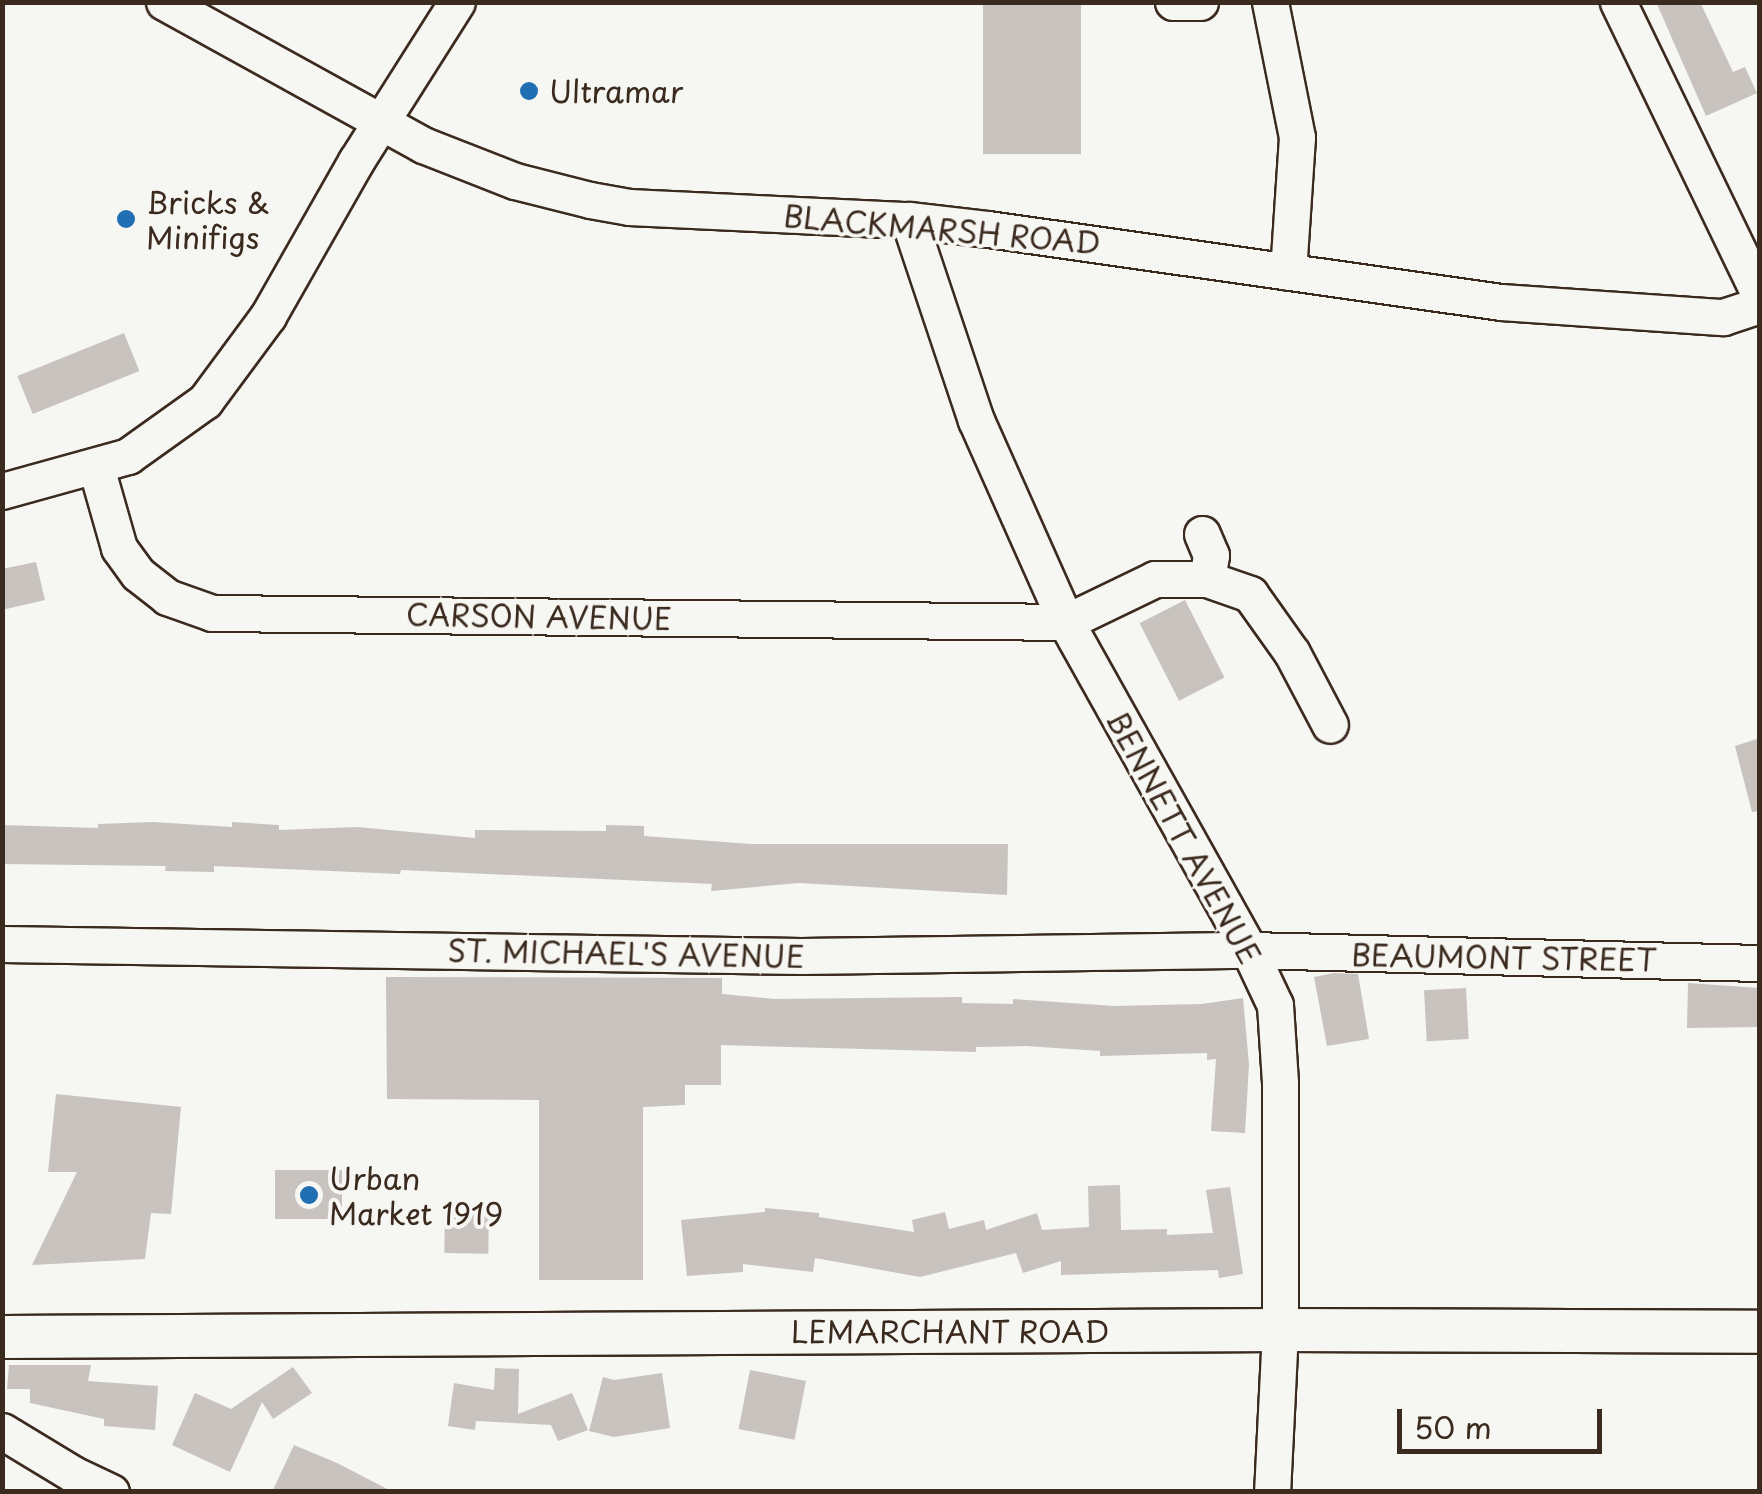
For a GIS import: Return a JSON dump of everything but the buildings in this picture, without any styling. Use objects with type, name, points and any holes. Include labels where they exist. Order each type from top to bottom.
[{"type":"main road","name":"LEMARCHANT ROAD","points":[[2,1314],[140,1336]]},
{"type":"main road","name":"LEMARCHANT ROAD","points":[[2,1337],[1280,1330],[1760,1332]]},
{"type":"street","name":"BLACKMARSH ROAD","points":[[164,2],[423,145],[500,176],[590,200],[628,206],[909,220],[1065,238],[1501,302],[1724,317],[1760,305]]},
{"type":"street","points":[[2,491],[96,468],[155,441],[205,401],[226,377],[458,2]]},
{"type":"street","points":[[1173,2],[1200,2]]},
{"type":"street","points":[[1270,2],[1297,136],[1288,272]]},
{"type":"street","points":[[1618,2],[1760,296]]},
{"type":"street","name":"BENNETT AVENUE","points":[[909,220],[976,420],[1066,622],[1249,950],[1275,1006],[1280,1330],[1272,1492]]},
{"type":"street","name":"CARSON AVENUE","points":[[96,468],[119,548],[138,574],[167,596],[212,612],[1066,622]]},
{"type":"street","points":[[1202,534],[1211,555],[1207,578]]},
{"type":"street","points":[[1066,622],[1154,579],[1207,578],[1250,594],[1292,652],[1330,725]]},
{"type":"street","name":"ST. MICHAEL'S AVENUE","points":[[2,944],[802,956],[1249,950]]},
{"type":"street","name":"BEAUMONT STREET","points":[[1249,950],[1760,964]]},
{"type":"street","points":[[2,1431],[111,1492]]},
{"type":"place","name":"Ultramar","points":[[529,91]]},
{"type":"place","name":"Bricks & Minifigs","points":[[126,219]]},
{"type":"place","name":"Urban Market 1919","points":[[309,1195]]}]
